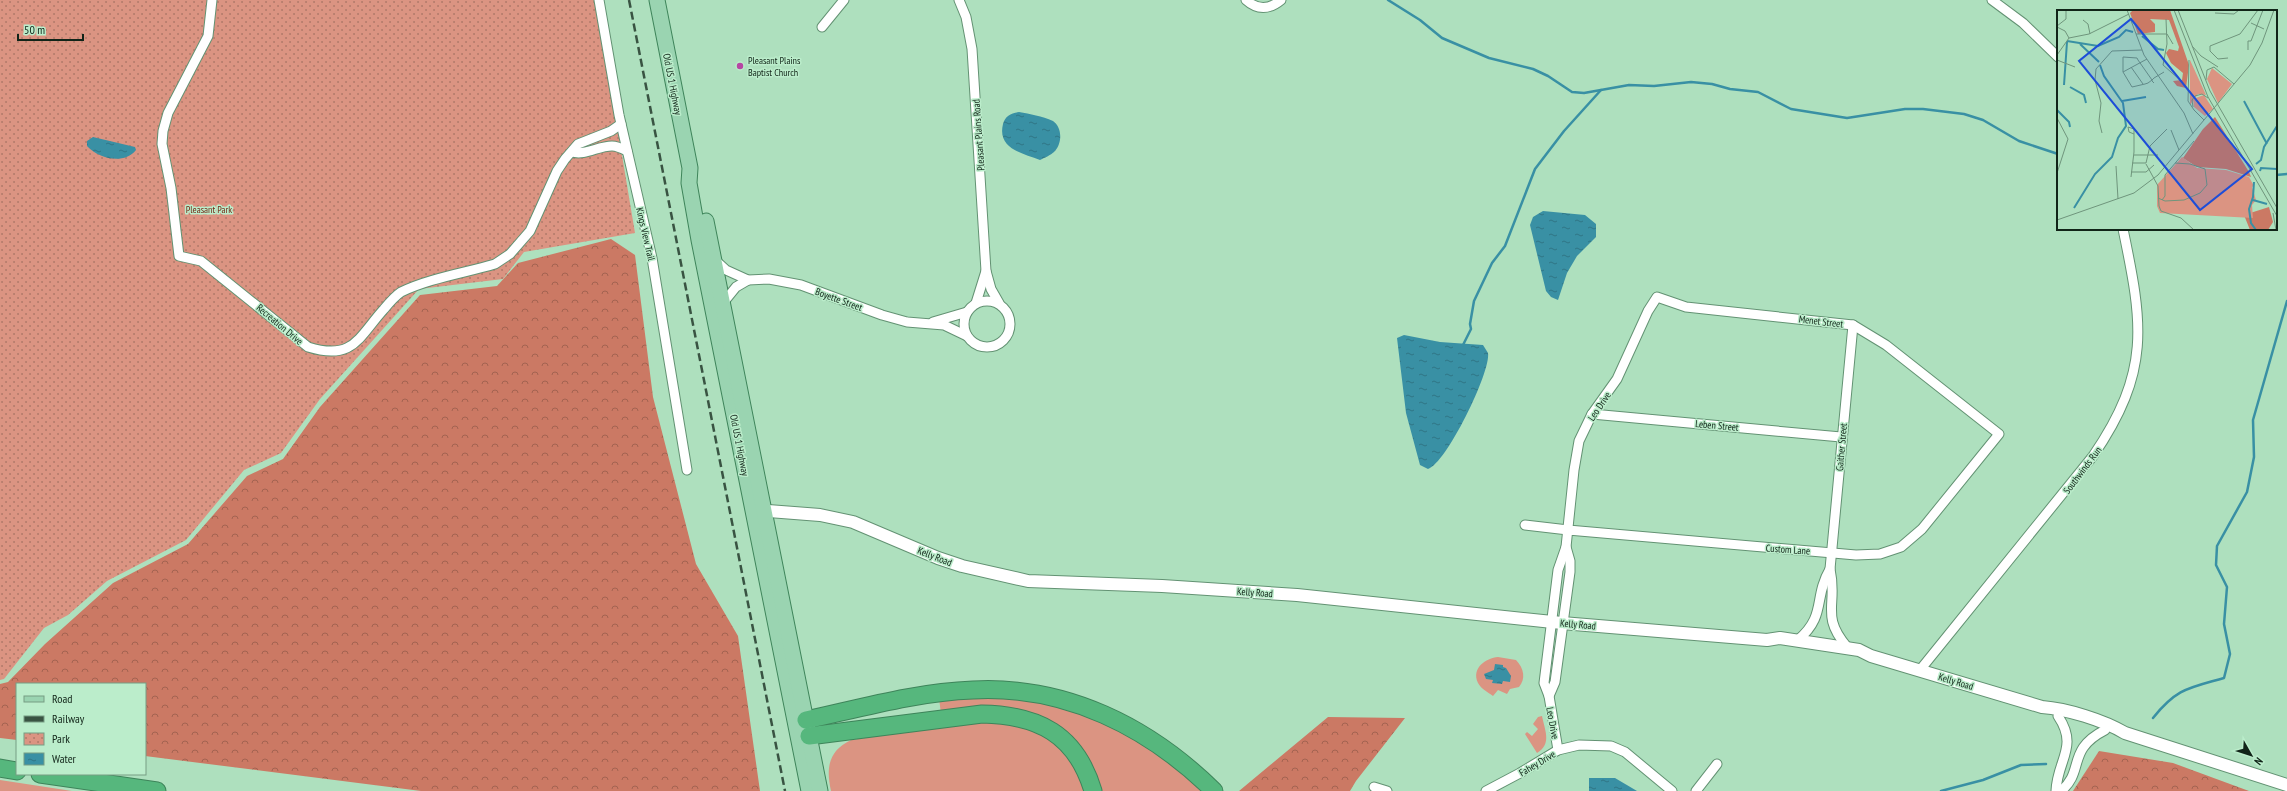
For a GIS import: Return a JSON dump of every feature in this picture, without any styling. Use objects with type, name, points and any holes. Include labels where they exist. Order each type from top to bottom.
[{"type":"highway","points":[[801,721],[953,692],[1000,690],[1041,694],[1105,713],[1140,732],[1172,753],[1214,791]]},
{"type":"highway","points":[[804,737],[982,714],[1025,718],[1044,726],[1062,739],[1078,756],[1088,775],[1093,791]]},
{"type":"highway","points":[[0,768],[16,771]]},
{"type":"highway","points":[[47,775],[157,791]]},
{"type":"main road","name":"Old US 1 Highway","points":[[657,0],[690,168],[689,183],[699,240],[758,511],[804,737]]},
{"type":"main road","name":"Old US 1 Highway","points":[[690,168],[697,181],[723,303],[758,511]]},
{"type":"main road","points":[[804,737],[809,791]]},
{"type":"main road","points":[[804,737],[820,791]]},
{"type":"street","name":"Recreation Drive","points":[[212,0],[208,36],[168,113],[163,132],[162,144],[171,188],[179,256],[201,261],[308,348],[333,353],[347,350],[358,340],[400,293],[416,286],[495,264],[505,258],[530,231],[556,171],[578,144],[611,131],[621,124]]},
{"type":"street","name":"Kings View Trail","points":[[599,0],[608,58],[621,124],[652,258],[687,470]]},
{"type":"street","name":"Pleasant Plains Road","points":[[959,0],[966,17],[972,49],[986,271],[991,289],[999,303]]},
{"type":"street","points":[[1246,0],[1259,8],[1269,7],[1281,0]]},
{"type":"street","points":[[1992,0],[2023,23],[2057,56]]},
{"type":"street","points":[[822,27],[842,1]]},
{"type":"street","points":[[572,152],[579,154],[598,148],[614,146],[627,151]]},
{"type":"street","name":"Southwinds Run","points":[[1920,670],[2093,456],[2112,428],[2126,399],[2138,352],[2139,330],[2137,304],[2123,230]]},
{"type":"street","name":"Boyette Street","points":[[714,259],[726,270],[748,280],[786,282],[831,295],[882,315],[907,322],[944,325],[967,336],[979,346],[994,346],[1007,337],[1011,322],[1009,314],[999,303]]},
{"type":"street","name":"Pleasant Plains Road","points":[[976,302],[986,271]]},
{"type":"street","points":[[723,303],[736,287],[748,280]]},
{"type":"street","name":"Menet Street","points":[[1657,298],[1686,307],[1853,325],[1886,345],[1999,434]]},
{"type":"street","name":"Leo Drive","points":[[1558,750],[1549,696],[1544,682],[1556,622],[1558,570],[1566,547],[1574,470],[1579,441],[1592,414],[1617,379],[1648,311],[1657,298]]},
{"type":"street","points":[[967,336],[964,321],[967,312],[976,302],[984,300],[999,303]]},
{"type":"street","name":"Boyette Street","points":[[930,323],[967,312]]},
{"type":"street","name":"Gaither Street","points":[[1847,647],[1836,634],[1832,623],[1832,582],[1830,569],[1841,437],[1853,325]]},
{"type":"street","name":"Leben Street","points":[[1592,414],[1841,437]]},
{"type":"street","name":"Custom Lane","points":[[1525,525],[1856,555],[1880,554],[1901,547],[1922,529],[1999,434]]},
{"type":"street","name":"Kelly Road","points":[[758,511],[820,515],[853,522],[944,560],[1028,581],[1162,586],[1297,595],[1556,622],[1767,640],[1780,638],[1847,647],[1859,650],[1871,656],[2042,707],[2055,708],[2113,726],[2125,733]]},
{"type":"street","name":"Gaither Street","points":[[1798,640],[1816,619],[1823,580],[1830,569]]},
{"type":"street","name":"Kelly Road","points":[[1767,640],[1780,645],[1857,657],[1871,656]]},
{"type":"street","name":"Kelly Road","points":[[2042,707],[2058,716],[2105,730],[2125,733],[2287,785]]},
{"type":"street","points":[[2056,791],[2056,783],[2068,743],[2066,729],[2058,716]]},
{"type":"street","points":[[2061,791],[2071,779],[2083,746],[2092,737],[2105,730]]},
{"type":"street","name":"Fahey Drive","points":[[1486,791],[1558,750],[1579,745],[1611,746],[1624,752],[1672,791]]},
{"type":"street","points":[[1696,791],[1717,764]]},
{"type":"street","points":[[1374,787],[1387,791]]},
{"type":"green space","name":"Pleasant Park","points":[[0,0],[596,0],[635,233],[524,252],[503,279],[419,289],[320,399],[281,453],[244,470],[186,540],[107,581],[68,615],[44,628],[4,679],[0,680]]},
{"type":"green space","points":[[611,239],[635,255],[653,397],[696,564],[738,636],[760,791],[421,791],[146,756],[146,683],[16,683],[16,740],[0,738],[0,684],[8,682],[45,644],[113,583],[188,544],[247,476],[283,459],[320,407],[420,295],[497,286],[518,263]]},
{"type":"green space","points":[[1498,657],[1516,660],[1521,666],[1523,681],[1519,687],[1510,689],[1507,694],[1498,690],[1493,696],[1479,685],[1476,678],[1476,673],[1478,668],[1489,659]]},
{"type":"green space","points":[[961,695],[1051,702],[1144,739],[1206,791],[1099,791],[1047,722],[941,714],[939,698]]},
{"type":"green space","points":[[1542,716],[1546,732],[1546,741],[1545,746],[1537,753],[1525,734],[1527,732],[1532,736],[1538,729],[1533,724],[1538,717]]},
{"type":"green space","points":[[1328,717],[1405,718],[1356,781],[1350,791],[1239,791]]},
{"type":"green space","points":[[984,720],[1023,723],[1060,742],[1089,791],[831,791],[829,783],[830,761],[837,749],[851,740]]},
{"type":"green space","points":[[2099,751],[2173,763],[2249,791],[2073,791]]},
{"type":"green space","points":[[0,780],[72,791],[0,791]]},
{"type":"water","points":[[1019,112],[1036,115],[1053,121],[1056,124],[1060,132],[1060,141],[1057,149],[1053,153],[1040,160],[1012,149],[1007,145],[1002,132],[1004,121],[1009,115]]},
{"type":"water","points":[[93,137],[135,147],[136,150],[125,158],[118,159],[105,157],[92,151],[87,146],[87,141]]},
{"type":"water","points":[[1543,211],[1585,215],[1596,224],[1596,237],[1577,256],[1567,273],[1558,300],[1551,297],[1546,291],[1530,225],[1533,217]]},
{"type":"water","points":[[1404,335],[1440,342],[1483,345],[1488,353],[1487,363],[1482,378],[1466,416],[1456,435],[1445,451],[1436,463],[1428,469],[1420,465],[1406,413],[1397,338]]},
{"type":"water","points":[[1495,664],[1503,665],[1503,667],[1506,668],[1511,676],[1510,682],[1503,681],[1502,684],[1492,683],[1493,680],[1486,679],[1484,674],[1494,670]]},
{"type":"water","points":[[1589,778],[1615,778],[1637,791],[1589,791]]},
{"type":"waterway","points":[[1388,0],[1420,20],[1442,38],[1489,58],[1533,69],[1548,76],[1572,92],[1584,93],[1629,85],[1654,86],[1691,82],[1758,92],[1791,109],[1847,118],[1905,109],[1923,109],[1964,114],[1983,120],[2019,141],[2057,154]]},
{"type":"waterway","points":[[1463,345],[1471,329],[1470,324],[1474,301],[1492,263],[1505,246],[1535,169],[1564,131],[1601,90]]},
{"type":"waterway","points":[[2277,175],[2287,174]]},
{"type":"waterway","points":[[2153,718],[2169,700],[2184,690],[2224,678],[2230,654],[2224,624],[2227,587],[2216,565],[2217,546],[2247,492],[2254,457],[2253,420],[2287,301]]},
{"type":"waterway","points":[[1941,791],[1983,780],[2021,765],[2046,764]]},
{"type":"railway","points":[[629,0],[785,791]]},
{"type":"place","name":"Pleasant Plains Baptist Church","points":[[740,66]]}]
